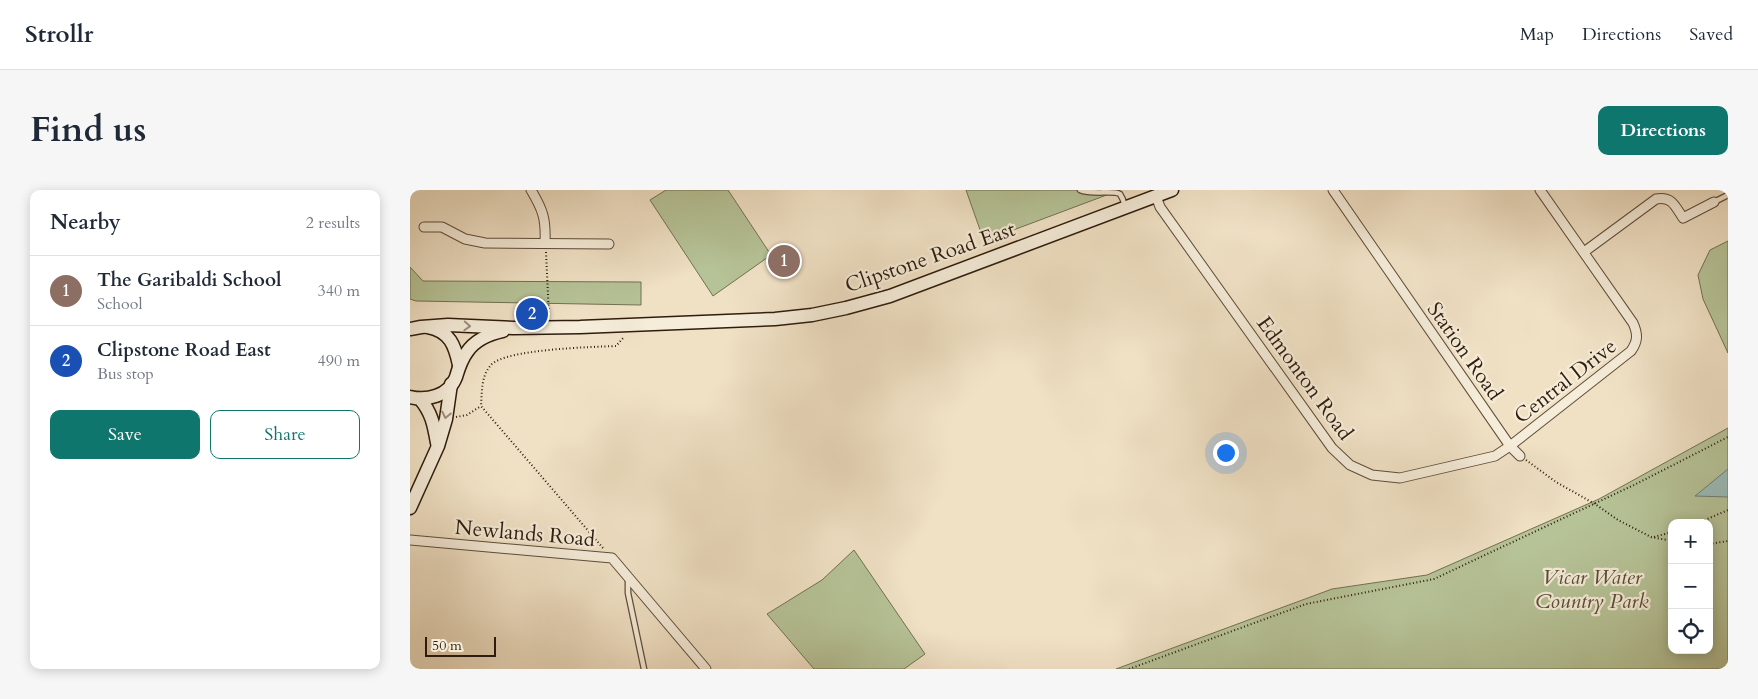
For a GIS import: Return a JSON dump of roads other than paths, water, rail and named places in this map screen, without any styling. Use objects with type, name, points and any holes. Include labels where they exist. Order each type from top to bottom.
[{"type":"main road","name":"Clipstone Road East","points":[[414,327],[448,325],[550,328],[812,316],[890,296],[1172,190]]},
{"type":"main road","name":"Clipstone Road East","points":[[414,327],[432,328],[441,332],[456,349],[459,365]]},
{"type":"main road","name":"Clipstone Road East","points":[[410,508],[438,446],[446,419],[451,384],[459,365],[468,350],[478,341],[492,333],[513,328]]},
{"type":"main road","points":[[413,397],[439,395],[451,384]]},
{"type":"main road","points":[[413,397],[428,409],[432,416],[438,446]]},
{"type":"street","points":[[531,190],[544,214],[546,224],[545,242]]},
{"type":"street","name":"Station Road","points":[[1333,190],[1510,446],[1520,456]]},
{"type":"street","name":"Central Drive","points":[[1510,446],[1631,351],[1636,345],[1638,337],[1633,323],[1540,190]]},
{"type":"street","points":[[1662,190],[1668,199],[1673,202],[1679,220],[1714,202]]},
{"type":"street","name":"Edmonton Road","points":[[1156,196],[1160,207],[1332,448],[1350,465],[1372,475],[1400,478],[1495,456],[1510,446]]},
{"type":"street","points":[[1584,252],[1656,199],[1668,199]]},
{"type":"street","points":[[424,227],[442,227],[473,242],[609,244]]},
{"type":"street","name":"Newlands Road","points":[[410,540],[612,558],[706,669]]},
{"type":"lane","points":[[1080,190],[1092,192],[1115,191],[1119,193],[1126,207]]},
{"type":"lane","points":[[1714,202],[1728,194]]},
{"type":"lane","points":[[628,577],[628,593],[644,669]]},
{"type":"water","points":[[1728,469],[1728,497],[1695,496]]},
{"type":"place","name":"The Garibaldi School","points":[[784,261]]},
{"type":"place","name":"Clipstone Road East","points":[[532,314]]},
{"type":"park label","name":"Vicar Water Country Park","points":[[1592,589]]}]
